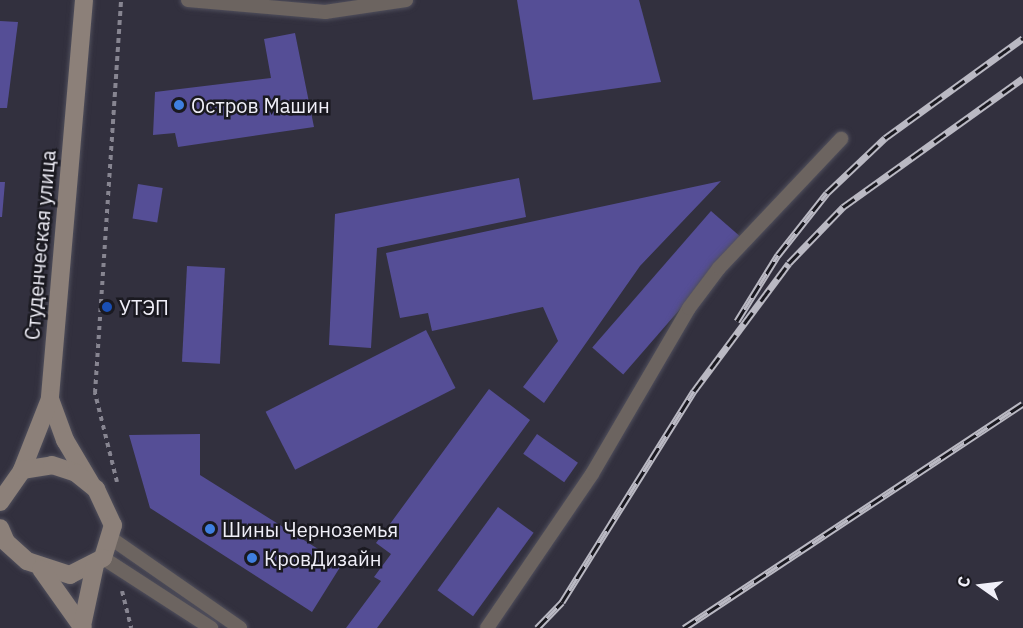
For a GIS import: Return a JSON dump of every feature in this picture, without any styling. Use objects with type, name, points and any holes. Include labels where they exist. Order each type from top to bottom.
[{"type":"main road","name":"Студенческая улица","points":[[84,0],[50,399],[64,440],[111,511],[112,539]]},
{"type":"main road","points":[[0,502],[50,399]]},
{"type":"main road","points":[[13,472],[45,464],[62,467],[91,484]]},
{"type":"main road","points":[[0,529],[6,542],[40,569],[82,627]]},
{"type":"main road","points":[[82,627],[99,561],[112,539]]},
{"type":"main road","points":[[40,569],[70,575],[99,561]]},
{"type":"lane","points":[[188,0],[326,12],[406,0]]},
{"type":"lane","points":[[487,628],[591,474],[688,308],[719,268],[841,139]]},
{"type":"lane","points":[[112,539],[240,628]]},
{"type":"lane","points":[[99,561],[211,628]]},
{"type":"path","points":[[95,393],[121,0]]},
{"type":"building","points":[[517,0],[639,0],[661,82],[533,100]]},
{"type":"building","points":[[0,21],[18,22],[7,108],[0,108]]},
{"type":"building","points":[[295,33],[314,127],[178,147],[175,133],[153,135],[155,92],[271,78],[264,39]]},
{"type":"building","points":[[519,178],[526,217],[377,248],[371,348],[329,345],[335,214]]},
{"type":"building","points":[[721,181],[640,266],[544,403],[523,387],[558,341],[543,307],[432,331],[428,313],[400,318],[386,253]]},
{"type":"building","points":[[0,182],[5,182],[2,217],[0,217]]},
{"type":"building","points":[[138,184],[163,188],[157,222],[133,219]]},
{"type":"building","points":[[711,211],[742,238],[623,375],[592,348]]},
{"type":"building","points":[[187,266],[225,268],[220,364],[182,362]]},
{"type":"building","points":[[426,330],[456,388],[295,470],[266,412]]},
{"type":"building","points":[[489,389],[530,420],[377,628],[346,628],[381,581],[374,577],[391,554],[376,543]]},
{"type":"building","points":[[200,434],[200,475],[342,564],[312,612],[150,508],[129,435]]},
{"type":"building","points":[[537,434],[578,463],[564,482],[523,454]]},
{"type":"building","points":[[498,507],[534,533],[473,616],[437,590]]},
{"type":"railway","points":[[737,321],[778,255],[827,193],[885,138],[1023,38]]},
{"type":"railway","points":[[537,628],[562,602],[694,391],[789,263],[843,207],[1023,78]]},
{"type":"railway","points":[[684,628],[1023,404]]},
{"type":"place","name":"Остров Машин","points":[[179,105]]},
{"type":"place","name":"УТЭП","points":[[107,307]]},
{"type":"place","name":"Шины Черноземья","points":[[210,529]]},
{"type":"place","name":"КровДизайн","points":[[252,558]]}]
